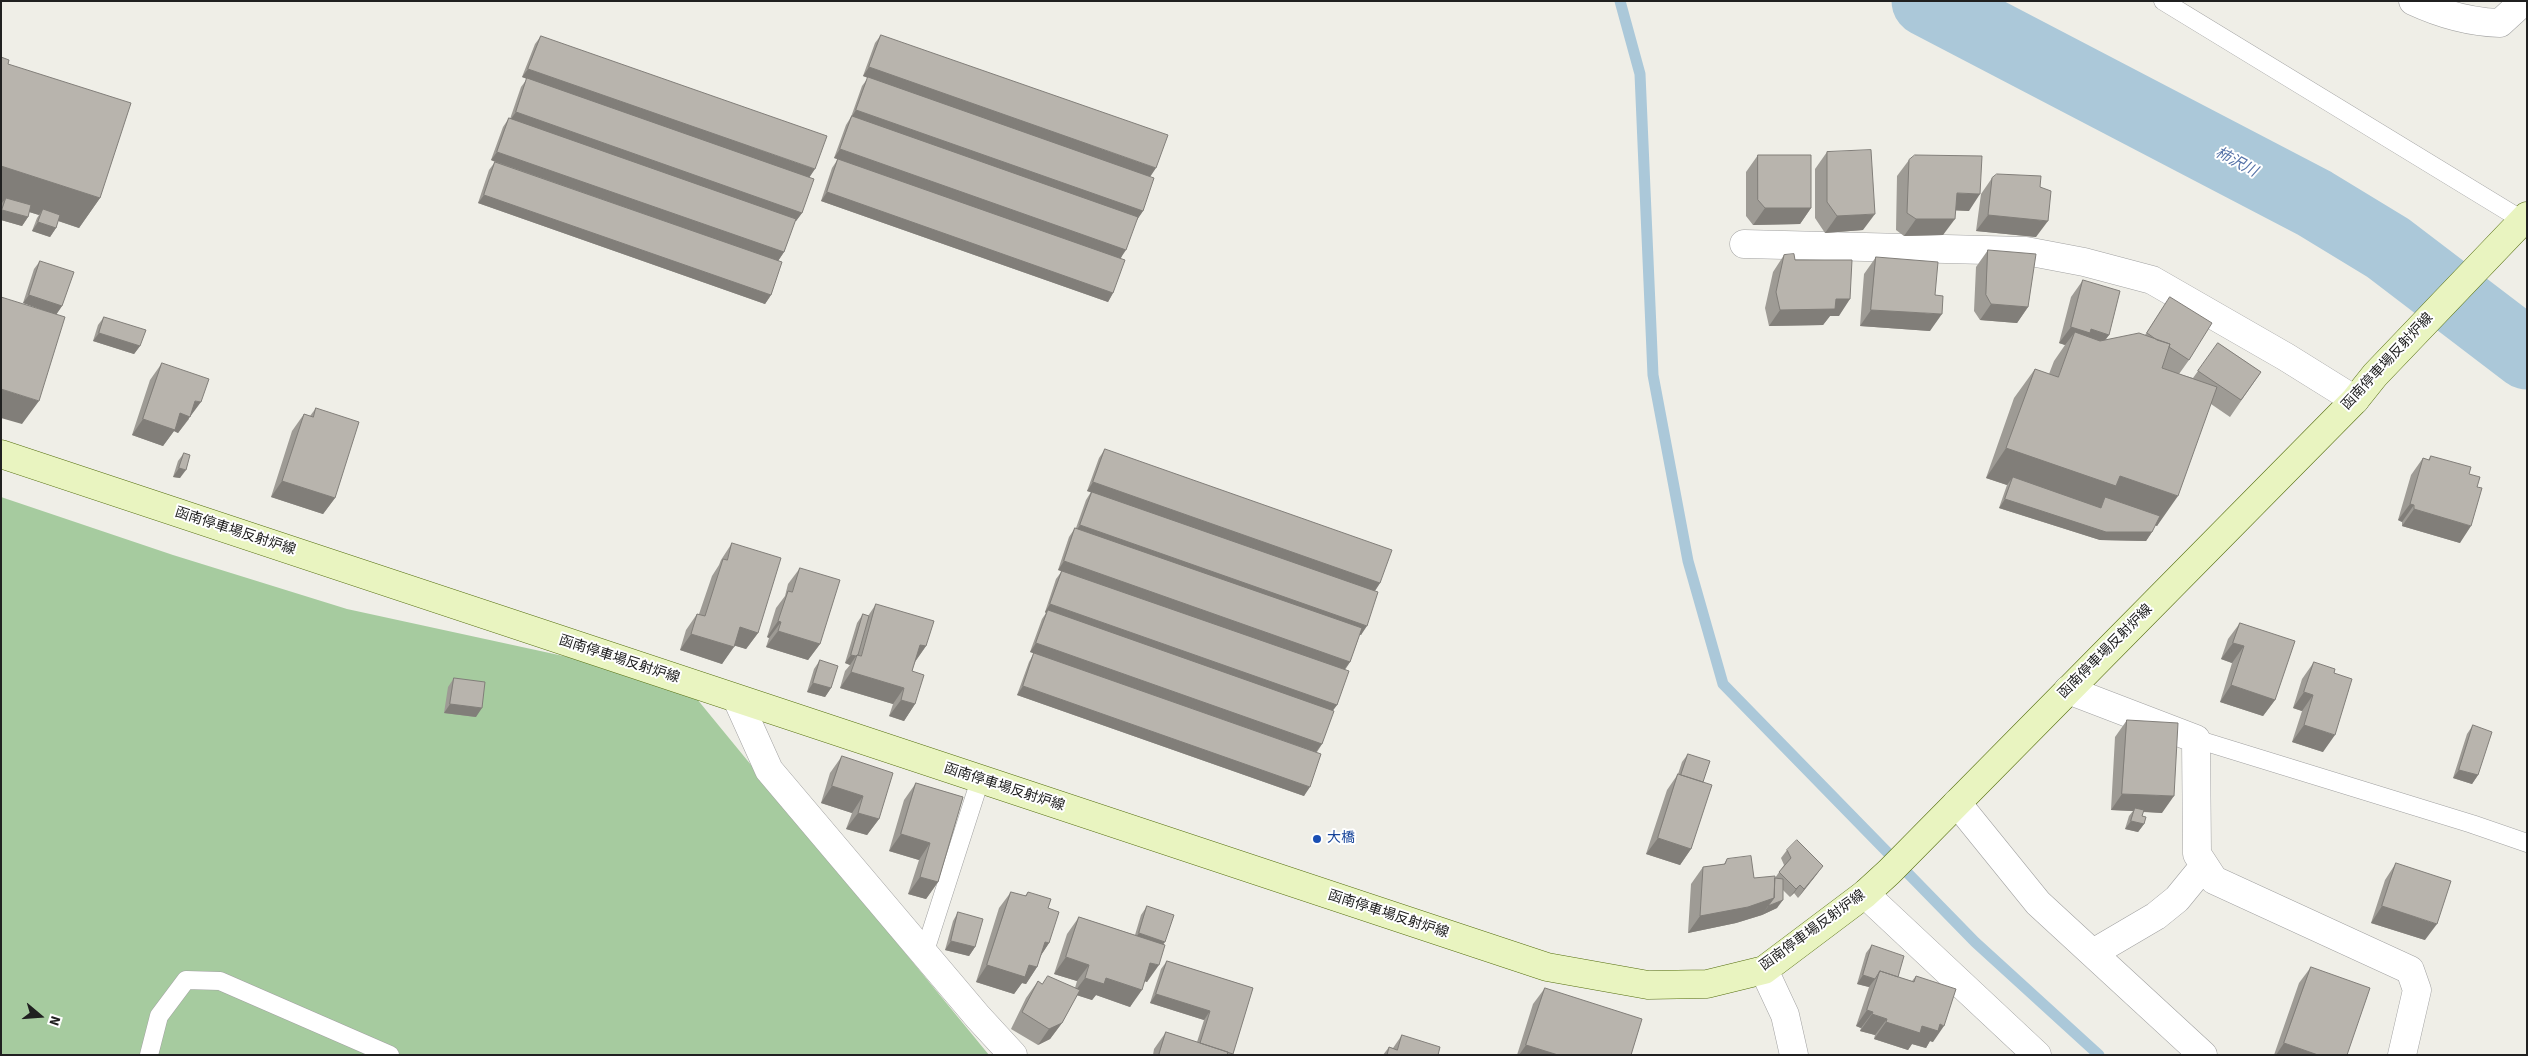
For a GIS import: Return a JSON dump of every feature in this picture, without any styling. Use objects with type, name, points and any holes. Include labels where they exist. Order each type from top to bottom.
[{"type":"main road","name":"函南停車場反射炉線","points":[[1,454],[1547,967],[1648,985],[1707,984],[1764,970],[1865,894],[1889,872],[2354,400],[2375,375],[2523,223]]},
{"type":"street","points":[[2413,1],[2433,11],[2475,22],[2500,23],[2524,1]]},
{"type":"street","points":[[1744,244],[2026,251],[2100,266],[2152,280],[2286,357],[2354,400]]},
{"type":"street","points":[[2068,690],[2196,739],[2196,854],[2214,880],[2410,970],[2417,990],[2402,1055]]},
{"type":"street","points":[[737,699],[769,770],[924,954],[1013,1055]]},
{"type":"street","points":[[1952,808],[2038,903],[2203,1055]]},
{"type":"street","points":[[2093,953],[2156,916],[2177,899],[2204,866]]},
{"type":"street","points":[[1865,894],[2037,1055]]},
{"type":"street","points":[[1764,970],[1786,1015],[1794,1055]]},
{"type":"lane","points":[[2163,1],[2523,223]]},
{"type":"lane","points":[[2196,739],[2472,824],[2527,843]]},
{"type":"lane","points":[[924,954],[980,780]]},
{"type":"lane","points":[[149,1055],[159,1016],[186,980],[220,981],[390,1055]]},
{"type":"green space","points":[[1,497],[173,555],[347,609],[683,682],[989,1055],[1,1055]]},
{"type":"building","points":[[881,35],[1168,135],[1156,168],[869,67]]},
{"type":"building","points":[[541,36],[827,136],[815,169],[528,69]]},
{"type":"building","points":[[1,57],[9,60],[8,64],[131,103],[100,198],[1,166]]},
{"type":"building","points":[[868,77],[1154,178],[1143,211],[856,110]]},
{"type":"building","points":[[527,78],[814,179],[802,213],[516,112]]},
{"type":"building","points":[[852,116],[1138,217],[1126,250],[840,149]]},
{"type":"building","points":[[509,118],[796,219],[784,252],[497,152]]},
{"type":"building","points":[[1871,150],[1875,214],[1837,216],[1827,202],[1827,152]]},
{"type":"building","points":[[1758,155],[1811,155],[1811,208],[1765,208],[1758,200]]},
{"type":"building","points":[[1915,155],[1982,156],[1980,194],[1957,193],[1955,219],[1916,219],[1907,213],[1909,160]]},
{"type":"building","points":[[838,159],[1125,260],[1113,293],[827,192]]},
{"type":"building","points":[[495,162],[782,262],[771,295],[484,195]]},
{"type":"building","points":[[1997,174],[2041,176],[2040,187],[2051,191],[2048,221],[1988,215],[1992,178]]},
{"type":"building","points":[[6,198],[31,205],[28,217],[2,210]]},
{"type":"building","points":[[43,209],[60,215],[56,228],[38,222]]},
{"type":"building","points":[[1988,250],[2036,254],[2028,307],[1991,304],[1986,295]]},
{"type":"building","points":[[1794,254],[1795,260],[1852,260],[1850,299],[1836,299],[1835,309],[1780,310],[1776,292],[1784,255]]},
{"type":"building","points":[[1876,257],[1938,262],[1935,295],[1943,296],[1942,314],[1871,310]]},
{"type":"building","points":[[40,261],[74,272],[62,306],[29,295]]},
{"type":"building","points":[[2083,280],[2120,291],[2109,335],[2091,329],[2090,333],[2071,327]]},
{"type":"building","points":[[1,297],[65,317],[39,401],[1,389]]},
{"type":"building","points":[[2170,297],[2212,323],[2189,360],[2169,347],[2170,344],[2157,340],[2147,333]]},
{"type":"building","points":[[104,317],[146,330],[140,346],[99,333]]},
{"type":"building","points":[[2075,332],[2100,341],[2139,333],[2170,344],[2162,368],[2217,387],[2178,496],[2120,476],[2116,486],[2006,448],[2035,369],[2058,377]]},
{"type":"building","points":[[2218,343],[2261,372],[2241,400],[2198,371]]},
{"type":"building","points":[[162,363],[209,379],[201,402],[195,401],[190,417],[180,413],[175,430],[143,419]]},
{"type":"building","points":[[316,408],[359,422],[335,498],[282,481],[304,414],[313,417]]},
{"type":"building","points":[[1105,449],[1392,550],[1380,583],[1093,482]]},
{"type":"building","points":[[184,453],[190,455],[186,470],[179,468]]},
{"type":"building","points":[[2431,456],[2471,467],[2469,474],[2480,477],[2477,487],[2482,488],[2471,526],[2414,509],[2414,505],[2410,504],[2423,458],[2429,460]]},
{"type":"building","points":[[2013,477],[2101,508],[2105,497],[2160,516],[2152,532],[2106,532],[2005,499]]},
{"type":"building","points":[[1092,492],[1378,592],[1367,626],[1080,525]]},
{"type":"building","points":[[1075,528],[1362,628],[1350,662],[1064,561]]},
{"type":"building","points":[[732,543],[781,558],[758,633],[740,627],[734,647],[691,634],[697,614],[705,616],[723,559],[727,560]]},
{"type":"building","points":[[800,568],[840,580],[820,644],[778,631],[781,622],[778,621],[788,591],[792,592]]},
{"type":"building","points":[[1062,571],[1349,671],[1337,705],[1050,604]]},
{"type":"building","points":[[876,604],[934,621],[926,646],[920,645],[912,671],[924,675],[915,704],[901,700],[904,688],[851,672],[857,655],[861,656]]},
{"type":"building","points":[[1048,610],[1334,711],[1322,744],[1036,643]]},
{"type":"building","points":[[863,614],[869,616],[858,655],[851,655]]},
{"type":"building","points":[[2240,623],[2295,641],[2275,700],[2231,685],[2244,646],[2233,643]]},
{"type":"building","points":[[1034,653],[1321,754],[1310,787],[1023,686]]},
{"type":"building","points":[[820,660],[838,666],[831,688],[813,683]]},
{"type":"building","points":[[2314,662],[2335,669],[2334,673],[2352,679],[2335,735],[2304,725],[2313,695],[2304,692]]},
{"type":"building","points":[[454,678],[485,682],[482,708],[450,704]]},
{"type":"building","points":[[2127,720],[2178,723],[2174,796],[2122,794]]},
{"type":"building","points":[[2473,725],[2492,732],[2478,775],[2459,770]]},
{"type":"building","points":[[1688,754],[1710,761],[1703,782],[1681,775]]},
{"type":"building","points":[[842,756],[893,773],[879,819],[858,813],[863,796],[832,786]]},
{"type":"building","points":[[1678,774],[1712,785],[1691,849],[1658,838]]},
{"type":"building","points":[[916,783],[963,797],[938,882],[920,877],[930,843],[901,834]]},
{"type":"building","points":[[2135,808],[2144,810],[2142,816],[2146,817],[2144,824],[2131,821]]},
{"type":"building","points":[[1797,840],[1823,866],[1804,889],[1800,885],[1796,889],[1779,872],[1791,858],[1787,850]]},
{"type":"building","points":[[1751,856],[1754,878],[1775,876],[1774,898],[1748,907],[1700,916],[1703,867],[1725,864],[1727,859]]},
{"type":"building","points":[[2396,863],[2451,881],[2437,924],[2382,906]]},
{"type":"building","points":[[1775,878],[1783,879],[1783,900],[1768,906],[1774,898]]},
{"type":"building","points":[[1011,892],[1026,896],[1028,892],[1051,899],[1048,908],[1059,912],[1049,943],[1045,942],[1037,967],[1029,965],[1025,977],[987,965]]},
{"type":"building","points":[[1147,906],[1174,915],[1165,942],[1139,933]]},
{"type":"building","points":[[958,912],[983,919],[975,947],[951,941]]},
{"type":"building","points":[[1079,917],[1165,945],[1159,965],[1150,963],[1142,990],[1106,978],[1104,984],[1085,978],[1089,965],[1066,957]]},
{"type":"building","points":[[1872,945],[1904,956],[1898,977],[1880,971],[1875,979],[1863,975]]},
{"type":"building","points":[[1167,961],[1253,988],[1233,1054],[1200,1043],[1210,1011],[1156,994]]},
{"type":"building","points":[[2311,967],[2370,988],[2347,1055],[2318,1055],[2284,1043]]},
{"type":"building","points":[[1880,971],[1914,982],[1916,976],[1956,989],[1944,1026],[1940,1024],[1938,1031],[1922,1026],[1920,1033],[1886,1022],[1887,1019],[1872,1014],[1873,1012],[1867,1010]]},
{"type":"building","points":[[1048,976],[1080,990],[1062,1023],[1049,1029],[1022,1012],[1038,981],[1042,984]]},
{"type":"building","points":[[1545,988],[1642,1019],[1631,1055],[1558,1055],[1526,1045]]},
{"type":"building","points":[[1166,1032],[1228,1052],[1227,1055],[1159,1055]]},
{"type":"building","points":[[1402,1035],[1440,1047],[1438,1055],[1387,1055],[1389,1047],[1397,1050]]},
{"type":"waterway","points":[[1620,1],[1640,74],[1653,375],[1688,561],[1723,684],[1975,942],[2099,1055]]},
{"type":"waterway","name":"柿沢川","points":[[1927,1],[2314,203],[2388,248],[2527,354]]},
{"type":"place","name":"大橋","points":[[1317,839]]}]
